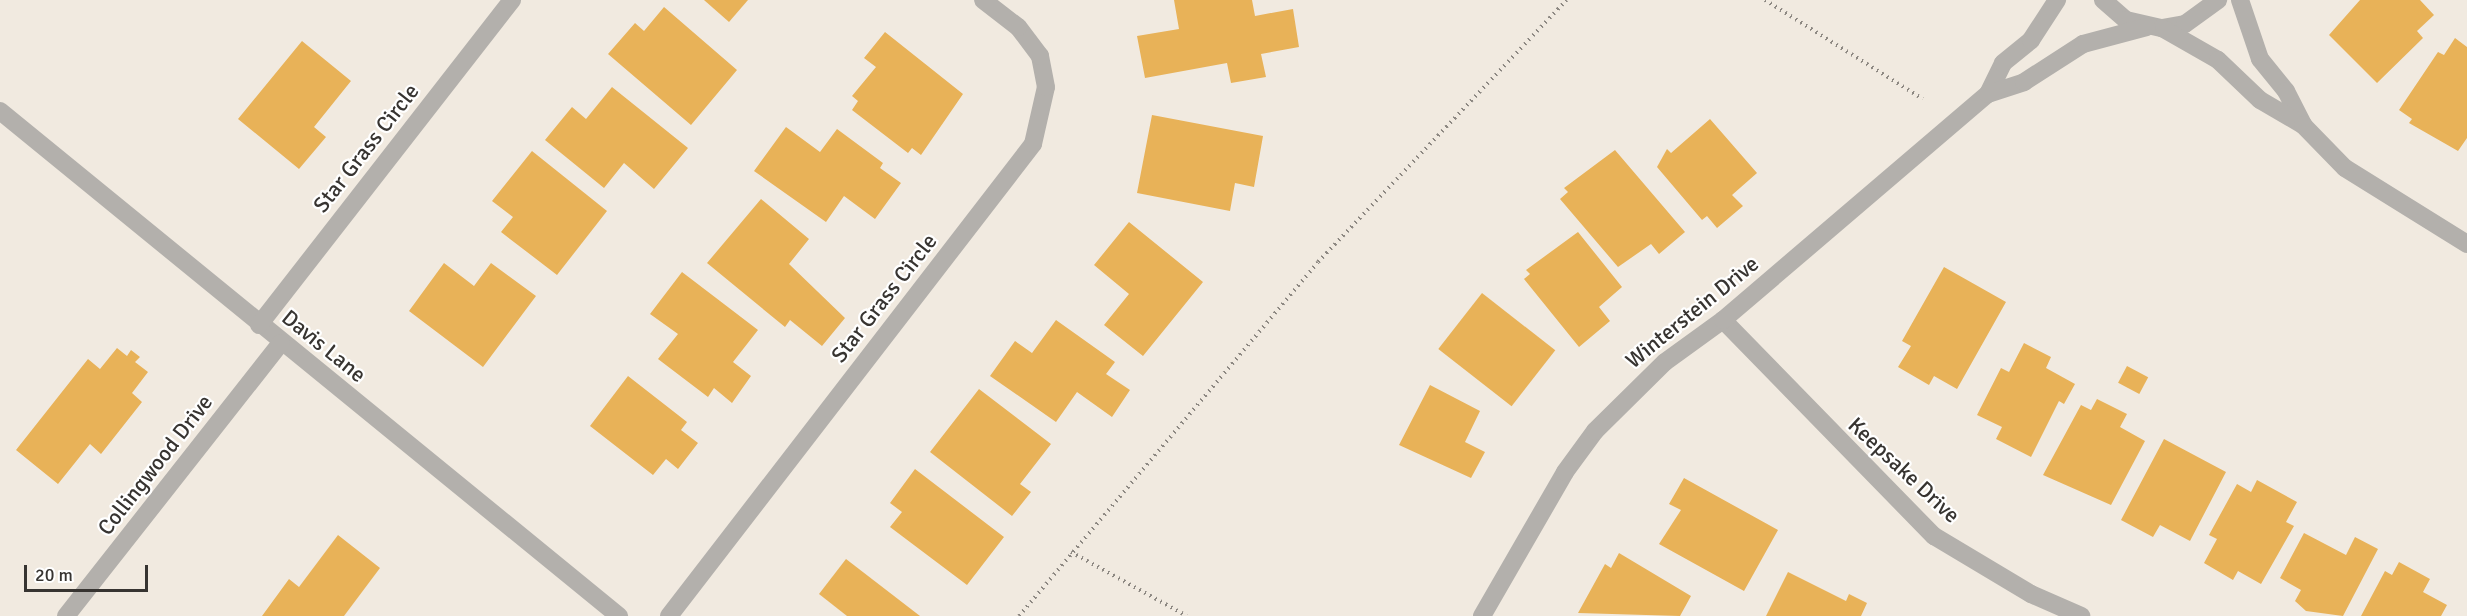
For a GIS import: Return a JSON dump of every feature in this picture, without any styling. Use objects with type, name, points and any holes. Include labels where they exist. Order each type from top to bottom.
[{"type":"street","name":"Star Grass Circle","points":[[259,325],[512,0]]},
{"type":"street","name":"Star Grass Circle","points":[[669,616],[1033,144],[1046,87],[1040,56],[1018,27],[982,0]]},
{"type":"street","name":"Winterstein Drive","points":[[1988,94],[2003,63],[2031,40],[2057,0]]},
{"type":"street","points":[[2103,0],[2126,20],[2155,28],[2218,60],[2260,100],[2303,125],[2345,168],[2467,244]]},
{"type":"street","name":"Winterstein Drive","points":[[1482,616],[1554,490],[1595,431],[1665,362],[1723,320],[1988,94],[2024,82],[2083,44],[2155,28],[2186,24],[2218,0]]},
{"type":"street","points":[[2240,0],[2260,59],[2286,91],[2303,125]]},
{"type":"street","name":"Davis Lane","points":[[0,111],[281,343],[620,616]]},
{"type":"street","name":"Keepsake Drive","points":[[1723,320],[1934,536],[2002,578],[2081,616]]},
{"type":"street","name":"Collingwood Drive","points":[[66,616],[281,343]]},
{"type":"path","points":[[1019,616],[1318,262],[1567,0]]},
{"type":"path","points":[[1765,0],[1923,99]]},
{"type":"path","points":[[1071,552],[1187,616]]},
{"type":"building","points":[[704,0],[748,0],[729,22]]},
{"type":"building","points":[[1174,0],[1252,0],[1255,16],[1293,9],[1299,47],[1261,54],[1266,77],[1231,83],[1227,63],[1145,78],[1137,36],[1179,29]]},
{"type":"building","points":[[2360,0],[2420,0],[2434,15],[2417,31],[2423,38],[2377,83],[2329,35]]},
{"type":"building","points":[[664,7],[737,70],[691,125],[608,54],[635,23],[644,31]]},
{"type":"building","points":[[885,32],[963,94],[921,155],[912,148],[908,153],[852,110],[858,101],[852,96],[876,67],[864,58]]},
{"type":"building","points":[[2455,38],[2467,47],[2467,138],[2458,151],[2409,123],[2412,119],[2399,110],[2438,52],[2444,55]]},
{"type":"building","points":[[302,41],[351,81],[314,127],[326,137],[299,169],[238,119]]},
{"type":"building","points":[[612,87],[688,148],[654,189],[624,163],[604,188],[545,140],[572,107],[586,119]]},
{"type":"building","points":[[1152,115],[1263,136],[1254,187],[1235,183],[1230,211],[1137,193]]},
{"type":"building","points":[[1710,119],[1757,173],[1732,195],[1743,206],[1717,228],[1707,216],[1702,220],[1657,167],[1667,149],[1671,153]]},
{"type":"building","points":[[786,127],[820,152],[837,129],[883,163],[880,168],[901,183],[875,219],[844,196],[826,222],[754,171]]},
{"type":"building","points":[[1615,150],[1685,232],[1659,254],[1651,244],[1618,267],[1560,199],[1568,192],[1564,188]]},
{"type":"building","points":[[532,151],[607,211],[557,275],[501,232],[513,217],[492,201]]},
{"type":"building","points":[[761,199],[809,239],[789,264],[845,318],[822,346],[790,320],[785,327],[707,263]]},
{"type":"building","points":[[1129,222],[1203,282],[1143,356],[1104,325],[1129,294],[1094,265]]},
{"type":"building","points":[[1578,232],[1622,287],[1599,307],[1610,321],[1579,347],[1524,279],[1530,274],[1526,270]]},
{"type":"building","points":[[444,263],[474,286],[491,263],[536,296],[483,367],[409,311]]},
{"type":"building","points":[[1944,267],[2006,302],[1957,389],[1934,376],[1929,385],[1898,367],[1911,346],[1902,341]]},
{"type":"building","points":[[682,272],[758,330],[733,362],[751,376],[732,403],[714,388],[708,397],[658,359],[678,334],[650,314]]},
{"type":"building","points":[[1482,293],[1555,350],[1512,406],[1438,349]]},
{"type":"building","points":[[1056,320],[1115,362],[1106,374],[1130,390],[1112,417],[1077,392],[1056,422],[990,376],[1015,341],[1032,353]]},
{"type":"building","points":[[2024,343],[2051,357],[2046,368],[2075,384],[2064,404],[2059,401],[2031,457],[1996,439],[2002,427],[1977,415],[2001,368],[2009,372]]},
{"type":"building","points":[[117,348],[127,356],[131,350],[140,357],[135,362],[148,372],[132,393],[142,402],[101,454],[90,444],[58,484],[16,450],[88,359],[100,369]]},
{"type":"building","points":[[2127,366],[2148,377],[2139,394],[2118,383]]},
{"type":"building","points":[[628,376],[687,422],[681,430],[698,443],[678,469],[666,459],[653,475],[590,426]]},
{"type":"building","points":[[1430,385],[1480,411],[1465,442],[1485,452],[1471,478],[1399,445]]},
{"type":"building","points":[[979,389],[1051,444],[1020,484],[1031,492],[1012,516],[930,452]]},
{"type":"building","points":[[2097,399],[2127,414],[2120,427],[2145,441],[2111,505],[2043,475],[2081,405],[2091,410]]},
{"type":"building","points":[[2164,439],[2226,472],[2190,541],[2160,525],[2153,537],[2121,520]]},
{"type":"building","points":[[915,469],[1004,537],[967,585],[890,527],[902,512],[890,503]]},
{"type":"building","points":[[1684,478],[1778,530],[1744,591],[1659,544],[1681,510],[1669,504]]},
{"type":"building","points":[[2257,480],[2297,502],[2286,522],[2294,526],[2261,584],[2238,571],[2233,580],[2204,563],[2217,539],[2209,535],[2237,484],[2251,492]]},
{"type":"building","points":[[2304,533],[2346,555],[2355,537],[2378,549],[2343,616],[2306,611],[2295,601],[2301,590],[2280,578]]},
{"type":"building","points":[[338,535],[380,568],[344,616],[262,616],[289,579],[299,587]]},
{"type":"building","points":[[1619,553],[1691,596],[1680,616],[1578,613],[1605,564],[1611,568]]},
{"type":"building","points":[[846,559],[920,616],[847,616],[819,594]]},
{"type":"building","points":[[2399,562],[2430,579],[2423,592],[2447,605],[2441,616],[2361,616],[2385,571],[2392,575]]},
{"type":"building","points":[[1788,572],[1846,601],[1849,594],[1867,603],[1861,616],[1766,616]]}]
